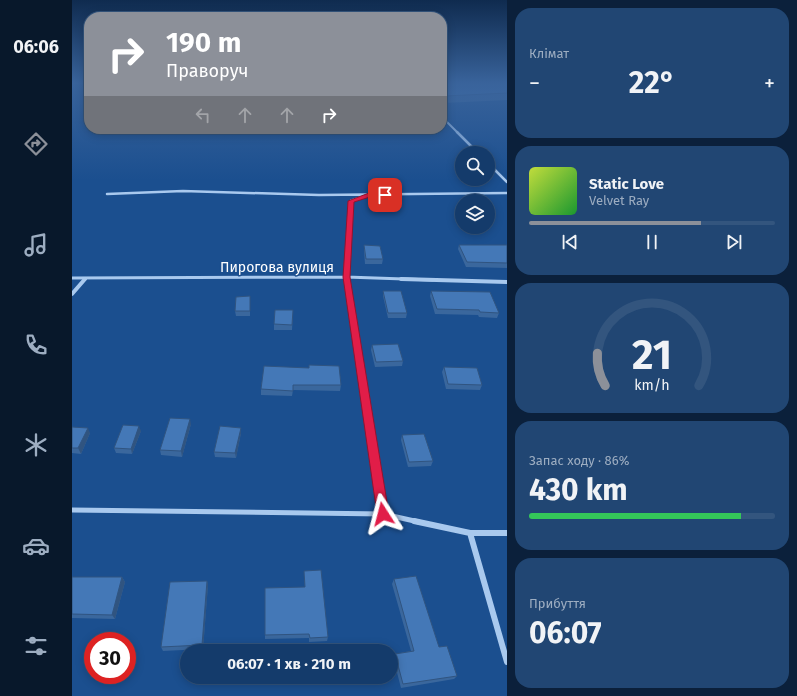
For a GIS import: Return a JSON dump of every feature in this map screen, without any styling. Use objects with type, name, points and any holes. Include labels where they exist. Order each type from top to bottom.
[{"type":"street","points":[[447,122],[471,146]]},
{"type":"street","points":[[495,170],[507,182]]},
{"type":"street","points":[[107,194],[183,191],[369,195],[507,193]]},
{"type":"street","points":[[369,195],[351,201],[346,277],[383,514]]},
{"type":"street","name":"Пирогова вулиця","points":[[72,278],[346,277],[507,282]]},
{"type":"street","points":[[72,294],[85,278]]},
{"type":"street","points":[[72,510],[383,514],[470,533],[507,533]]},
{"type":"street","points":[[470,533],[507,662]]},
{"type":"building","points":[[364,245],[380,246],[383,259],[366,259]]},
{"type":"building","points":[[459,245],[507,245],[507,263],[467,262]]},
{"type":"building","points":[[383,291],[401,291],[407,313],[388,313]]},
{"type":"building","points":[[431,291],[490,292],[499,313],[480,312],[479,310],[437,309]]},
{"type":"building","points":[[250,296],[250,311],[235,311],[236,297]]},
{"type":"building","points":[[275,310],[293,310],[292,325],[274,324]]},
{"type":"building","points":[[398,344],[403,361],[376,362],[372,345]]},
{"type":"building","points":[[309,365],[339,366],[341,385],[293,385],[293,391],[261,389],[264,366],[309,368]]},
{"type":"building","points":[[444,367],[477,368],[482,385],[448,384]]},
{"type":"building","points":[[170,418],[190,419],[181,451],[160,450]]},
{"type":"building","points":[[123,425],[139,426],[131,449],[114,448]]},
{"type":"building","points":[[220,426],[241,428],[235,453],[214,452]]},
{"type":"building","points":[[72,427],[88,428],[78,448],[72,448]]},
{"type":"building","points":[[424,434],[433,461],[409,462],[402,435]]},
{"type":"building","points":[[321,570],[328,637],[310,638],[309,634],[265,635],[265,588],[305,587],[304,571]]},
{"type":"building","points":[[416,576],[439,647],[447,646],[457,676],[403,684],[398,665],[398,654],[414,651],[394,579]]},
{"type":"building","points":[[72,577],[122,577],[112,615],[72,614]]},
{"type":"building","points":[[207,581],[202,644],[180,644],[180,646],[161,647],[170,582]]},
{"type":"route","points":[[383,514],[346,277],[351,201],[369,195],[385,195]]}]
